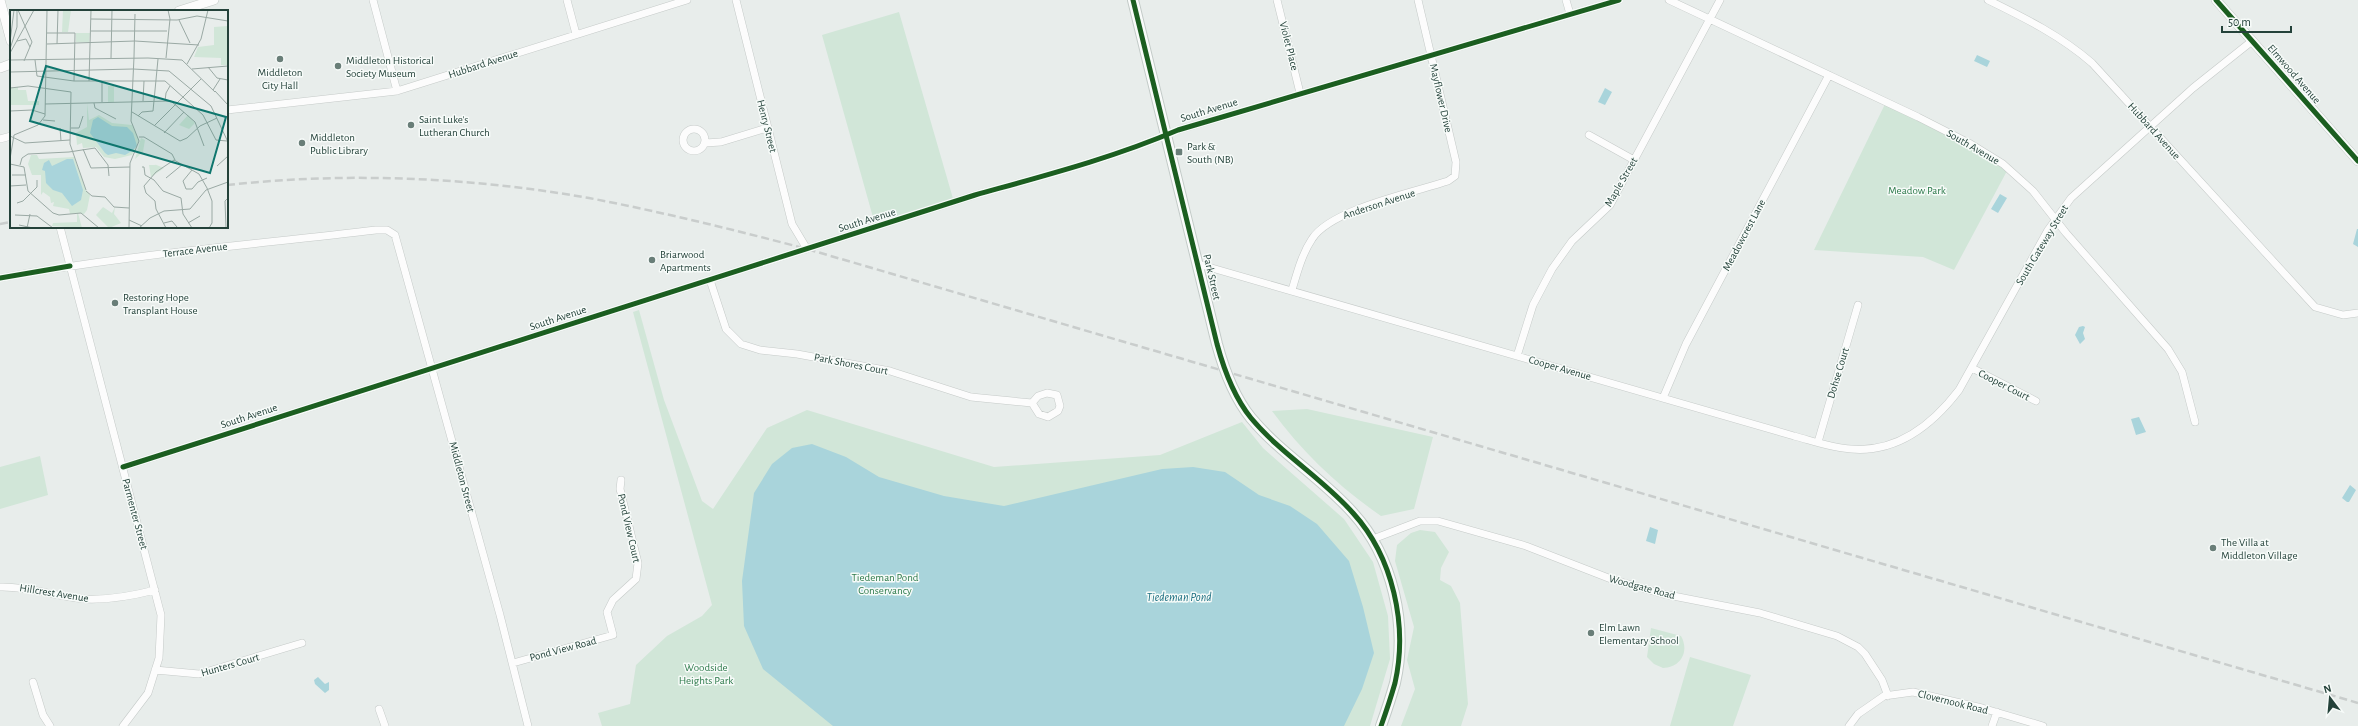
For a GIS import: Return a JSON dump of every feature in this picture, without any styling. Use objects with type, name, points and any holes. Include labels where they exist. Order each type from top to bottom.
[{"type":"main road","name":"Park Street","points":[[1133,0],[1221,359],[1232,387],[1241,404],[1270,438],[1353,513],[1373,539],[1393,586],[1399,648],[1395,682],[1381,726]]},
{"type":"street","points":[[0,0],[10,37]]},
{"type":"street","points":[[182,10],[214,0]]},
{"type":"street","points":[[373,0],[397,91]]},
{"type":"street","points":[[567,0],[576,34]]},
{"type":"street","name":"Hubbard Avenue","points":[[228,110],[397,91],[687,0]]},
{"type":"street","name":"Henry Street","points":[[736,0],[792,224],[807,249]]},
{"type":"street","name":"Violet Place","points":[[1277,0],[1300,93]]},
{"type":"street","name":"Mayflower Drive","points":[[1418,0],[1453,149]]},
{"type":"street","points":[[1566,0],[1570,14]]},
{"type":"street","name":"South Avenue","points":[[123,467],[1300,93],[1619,0]]},
{"type":"street","name":"South Avenue","points":[[1668,0],[1829,75],[1987,153],[2033,191],[2055,220],[2168,349],[2182,372],[2195,422]]},
{"type":"street","name":"Maple Street","points":[[1517,356],[1533,305],[1552,269],[1572,241],[1610,205],[1720,0]]},
{"type":"street","name":"Hubbard Avenue","points":[[1988,0],[2030,20],[2077,50],[2092,63],[2315,307],[2343,314],[2358,313]]},
{"type":"street","name":"Elmwood Avenue","points":[[2216,0],[2358,161]]},
{"type":"street","name":"South Gateway Street","points":[[1920,430],[1946,407],[1960,390],[2055,220],[2071,198],[2193,88],[2252,41]]},
{"type":"street","points":[[0,68],[10,64]]},
{"type":"street","name":"Meadowcrest Lane","points":[[1663,398],[1686,344],[1829,75]]},
{"type":"street","points":[[704,143],[721,142],[767,128]]},
{"type":"street","points":[[1589,135],[1634,160]]},
{"type":"street","points":[[0,139],[10,136]]},
{"type":"street","name":"Anderson Avenue","points":[[1292,290],[1310,243],[1325,225],[1348,213],[1448,182],[1455,176],[1456,169],[1453,149]]},
{"type":"street","name":"Parmenter Street","points":[[60,228],[161,615],[159,658],[148,693],[122,726]]},
{"type":"street","name":"Terrace Avenue","points":[[0,278],[70,266],[256,242],[376,230],[387,230],[390,232]]},
{"type":"street","name":"Middleton Street","points":[[390,232],[395,236],[513,663],[528,726]]},
{"type":"street","name":"Cooper Avenue","points":[[1198,264],[1836,447],[1868,449],[1895,443],[1920,430]]},
{"type":"street","name":"Park Shores Court","points":[[710,280],[724,324],[732,337],[741,344],[760,350],[797,354],[890,371],[971,397],[1032,403]]},
{"type":"street","name":"Dohse Court","points":[[1818,442],[1858,305]]},
{"type":"street","name":"Cooper Court","points":[[1972,368],[2036,401]]},
{"type":"street","name":"Pond View Court","points":[[613,635],[607,612],[613,600],[636,579],[638,563],[620,489],[621,480]]},
{"type":"street","name":"Woodgate Road","points":[[1373,539],[1420,520],[1438,521],[1526,546],[1599,576],[1633,586],[1663,594],[1760,613],[1837,636],[1858,647],[1865,654],[1882,680],[1888,696]]},
{"type":"street","name":"Hillcrest Avenue","points":[[0,587],[18,587],[84,599],[102,599],[155,590]]},
{"type":"street","name":"Pond View Road","points":[[513,663],[613,635]]},
{"type":"street","name":"Hunters Court","points":[[155,670],[199,674],[302,643]]},
{"type":"street","points":[[33,682],[43,715],[50,726]]},
{"type":"street","name":"Clovernook Road","points":[[1849,726],[1855,717],[1869,705],[1888,696],[1913,692],[1997,712],[2043,726]]},
{"type":"street","points":[[379,709],[385,726]]},
{"type":"street","points":[[1992,726],[1997,712]]},
{"type":"green space","points":[[899,12],[954,202],[876,228],[822,35]]},
{"type":"green space","name":"Meadow Park","points":[[1886,102],[1918,117],[2008,169],[1954,270],[1923,257],[1814,250]]},
{"type":"green space","name":"Tiedeman Pond","points":[[639,310],[664,400],[702,501],[713,509],[767,428],[807,410],[994,467],[1160,455],[1242,422],[1263,448],[1344,519],[1373,562],[1388,616],[1390,659],[1370,726],[602,726],[598,713],[630,704],[636,665],[667,636],[702,616],[712,605],[633,312]]},
{"type":"green space","points":[[1307,409],[1433,437],[1414,509],[1381,516],[1365,505],[1336,481],[1309,455],[1272,411]]},
{"type":"green space","points":[[40,456],[48,495],[0,509],[0,467]]},
{"type":"green space","points":[[1420,530],[1435,532],[1449,552],[1441,568],[1440,580],[1451,586],[1460,603],[1468,704],[1461,726],[1401,726],[1415,689],[1407,660],[1414,627],[1395,561],[1397,545],[1411,533]]},
{"type":"green space","points":[[1651,628],[1681,636],[1684,642],[1684,653],[1679,662],[1663,668],[1654,664],[1647,657]]},
{"type":"green space","points":[[1690,657],[1751,675],[1733,726],[1670,726]]},
{"type":"water","points":[[1977,55],[1990,61],[1987,67],[1974,61]]},
{"type":"water","points":[[1605,88],[1612,92],[1605,105],[1598,102]]},
{"type":"water","points":[[2000,194],[2007,198],[1998,213],[1991,209]]},
{"type":"water","points":[[2358,229],[2358,247],[2353,244]]},
{"type":"water","points":[[2079,327],[2085,327],[2083,333],[2085,339],[2080,344],[2075,335]]},
{"type":"water","points":[[2139,417],[2146,432],[2136,435],[2131,419]]},
{"type":"water","name":"Tiedeman Pond","points":[[812,444],[846,457],[879,477],[944,496],[1004,506],[1162,469],[1193,467],[1225,472],[1259,495],[1290,506],[1317,524],[1349,561],[1363,607],[1374,653],[1362,689],[1344,726],[833,726],[763,669],[744,626],[742,581],[754,493],[772,464],[792,448]]},
{"type":"water","points":[[2350,485],[2356,490],[2349,502],[2347,502],[2342,498]]},
{"type":"water","points":[[1650,527],[1658,530],[1655,544],[1646,541]]},
{"type":"water","points":[[318,677],[325,684],[329,682],[329,690],[325,693],[315,684],[314,680]]},
{"type":"railway","points":[[228,185],[272,181],[363,178],[454,181],[499,185],[589,198],[726,228],[807,249],[2358,703]]},
{"type":"railway","points":[[0,224],[10,222]]},
{"type":"cycle path","points":[[1133,0],[1217,344],[1230,383],[1245,410],[1263,431],[1288,455],[1328,488],[1353,513],[1367,531],[1378,550],[1387,571],[1394,593],[1400,638],[1399,661],[1395,683],[1381,726]]},
{"type":"cycle path","points":[[123,467],[975,195],[1103,158],[1178,130],[1619,0]]},
{"type":"cycle path","points":[[2216,0],[2358,161]]},
{"type":"cycle path","points":[[0,278],[70,266]]},
{"type":"place","name":"Middleton City Hall","points":[[280,59]]},
{"type":"place","name":"Middleton Historical Society Museum","points":[[338,66]]},
{"type":"place","name":"Saint Luke's Lutheran Church","points":[[411,125]]},
{"type":"place","name":"Middleton Public Library","points":[[302,143]]},
{"type":"place","name":"Park & South (NB)","points":[[1179,152]]},
{"type":"place","name":"Briarwood Apartments","points":[[652,260]]},
{"type":"place","name":"Restoring Hope Transplant House","points":[[115,303]]},
{"type":"place","name":"The Villa at Middleton Village","points":[[2213,548]]},
{"type":"place","name":"Elm Lawn Elementary School","points":[[1591,633]]},
{"type":"park label","name":"Tiedeman Pond Conservancy","points":[[885,583]]},
{"type":"park label","name":"Woodside Heights Park","points":[[706,673]]}]
